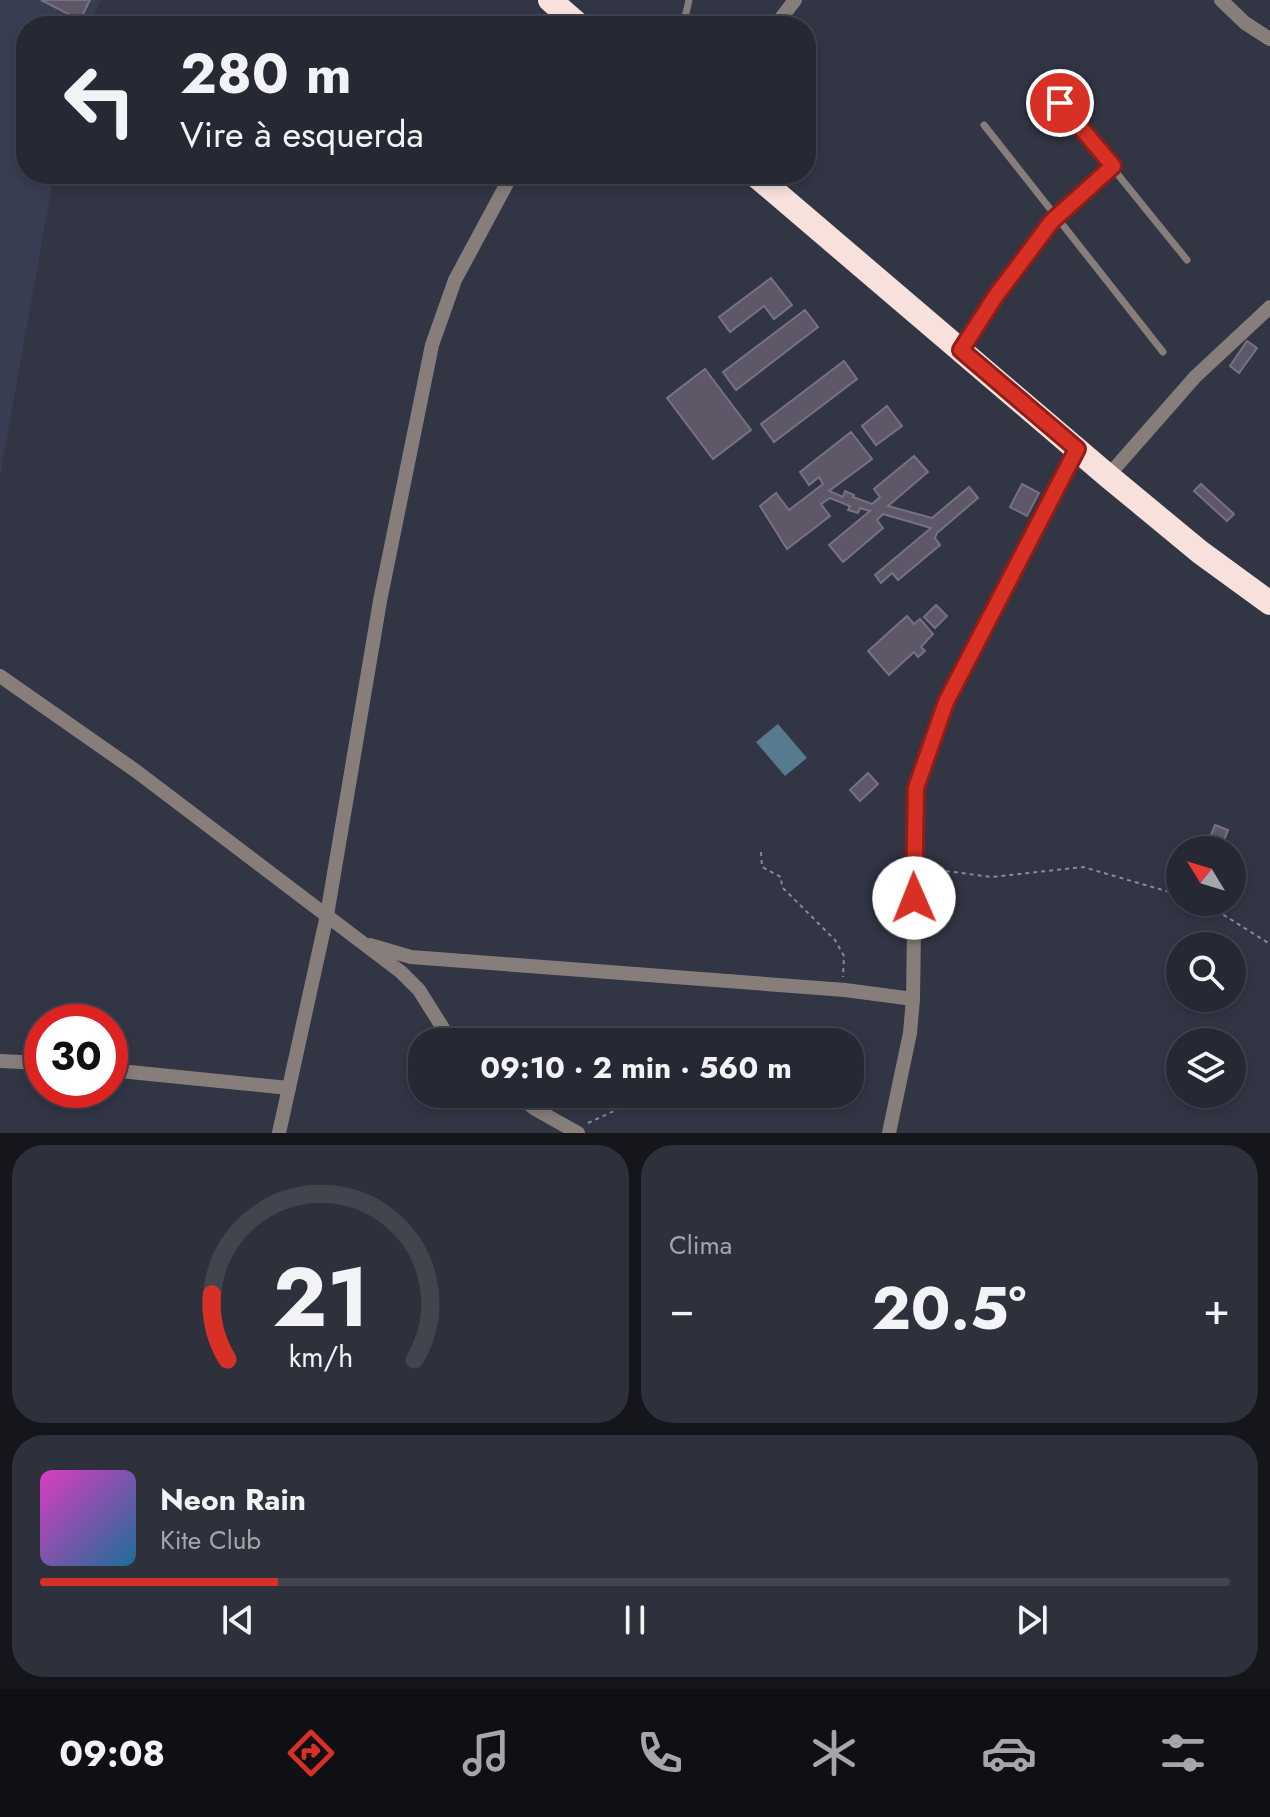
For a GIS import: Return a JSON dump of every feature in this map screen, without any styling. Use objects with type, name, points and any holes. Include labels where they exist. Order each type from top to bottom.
[{"type":"highway","points":[[550,0],[568,16]]},
{"type":"highway","points":[[766,184],[1108,476],[1200,552],[1270,603]]},
{"type":"street","points":[[783,16],[795,0]]},
{"type":"street","points":[[1221,0],[1245,23],[1270,39]]},
{"type":"street","points":[[279,1133],[327,915],[380,601],[432,345],[455,280],[507,184]]},
{"type":"street","points":[[1108,476],[1195,377],[1270,307]]},
{"type":"street","points":[[889,1133],[910,1033],[913,999],[916,788],[946,702],[1077,449]]},
{"type":"street","points":[[0,676],[124,761],[401,972],[419,990],[443,1028]]},
{"type":"street","points":[[362,942],[411,957],[845,990],[913,999]]},
{"type":"street","points":[[0,1061],[24,1062]]},
{"type":"street","points":[[128,1072],[289,1088]]},
{"type":"street","points":[[534,1108],[572,1130]]},
{"type":"lane","points":[[1043,82],[1187,260]]},
{"type":"lane","points":[[984,125],[1163,352]]},
{"type":"lane","points":[[961,350],[995,297],[1057,216],[1113,166]]},
{"type":"path","points":[[761,852],[762,867],[781,877],[782,887],[835,940],[844,956],[845,990]]},
{"type":"path","points":[[913,866],[992,877],[1083,867],[1166,891]]},
{"type":"path","points":[[1225,916],[1270,944]]},
{"type":"path","points":[[572,1130],[619,1108]]},
{"type":"shaded area","points":[[0,0],[101,0],[93,16],[16,16],[16,184],[52,184],[0,477]]},
{"type":"shaded area","points":[[778,724],[807,758],[785,776],[756,742]]},
{"type":"building","points":[[41,0],[90,0],[82,16],[72,16]]},
{"type":"building","points":[[771,278],[792,305],[774,319],[764,306],[730,332],[719,317]]},
{"type":"building","points":[[805,310],[818,327],[736,390],[723,372]]},
{"type":"building","points":[[1247,341],[1257,348],[1239,373],[1230,366]]},
{"type":"building","points":[[844,361],[857,379],[774,442],[761,424]]},
{"type":"building","points":[[705,369],[751,430],[713,459],[667,398]]},
{"type":"building","points":[[887,406],[902,426],[876,445],[862,426]]},
{"type":"building","points":[[851,432],[872,459],[829,491],[843,497],[845,491],[872,504],[880,497],[874,489],[914,456],[928,472],[888,506],[932,518],[969,487],[978,498],[937,533],[935,538],[940,545],[898,580],[892,573],[881,583],[875,575],[931,528],[883,514],[877,520],[883,528],[843,562],[829,545],[870,511],[860,508],[858,513],[848,510],[850,506],[830,498],[821,504],[830,516],[787,549],[760,506],[776,493],[789,510],[823,484],[819,477],[809,485],[800,472]]},
{"type":"building","points":[[1022,484],[1039,493],[1027,516],[1010,507]]},
{"type":"building","points":[[1201,484],[1234,514],[1227,521],[1194,491]]},
{"type":"building","points":[[936,605],[947,616],[935,628],[924,617]]},
{"type":"building","points":[[907,616],[914,624],[920,619],[933,634],[921,647],[925,651],[918,657],[914,652],[889,675],[868,651]]},
{"type":"building","points":[[868,773],[878,784],[860,801],[850,790]]},
{"type":"building","points":[[1215,825],[1228,830],[1226,836],[1210,836]]},
{"type":"route","points":[[914,898],[916,788],[946,702],[1077,449],[961,350],[995,297],[1052,221],[1113,166],[1060,103]]}]
